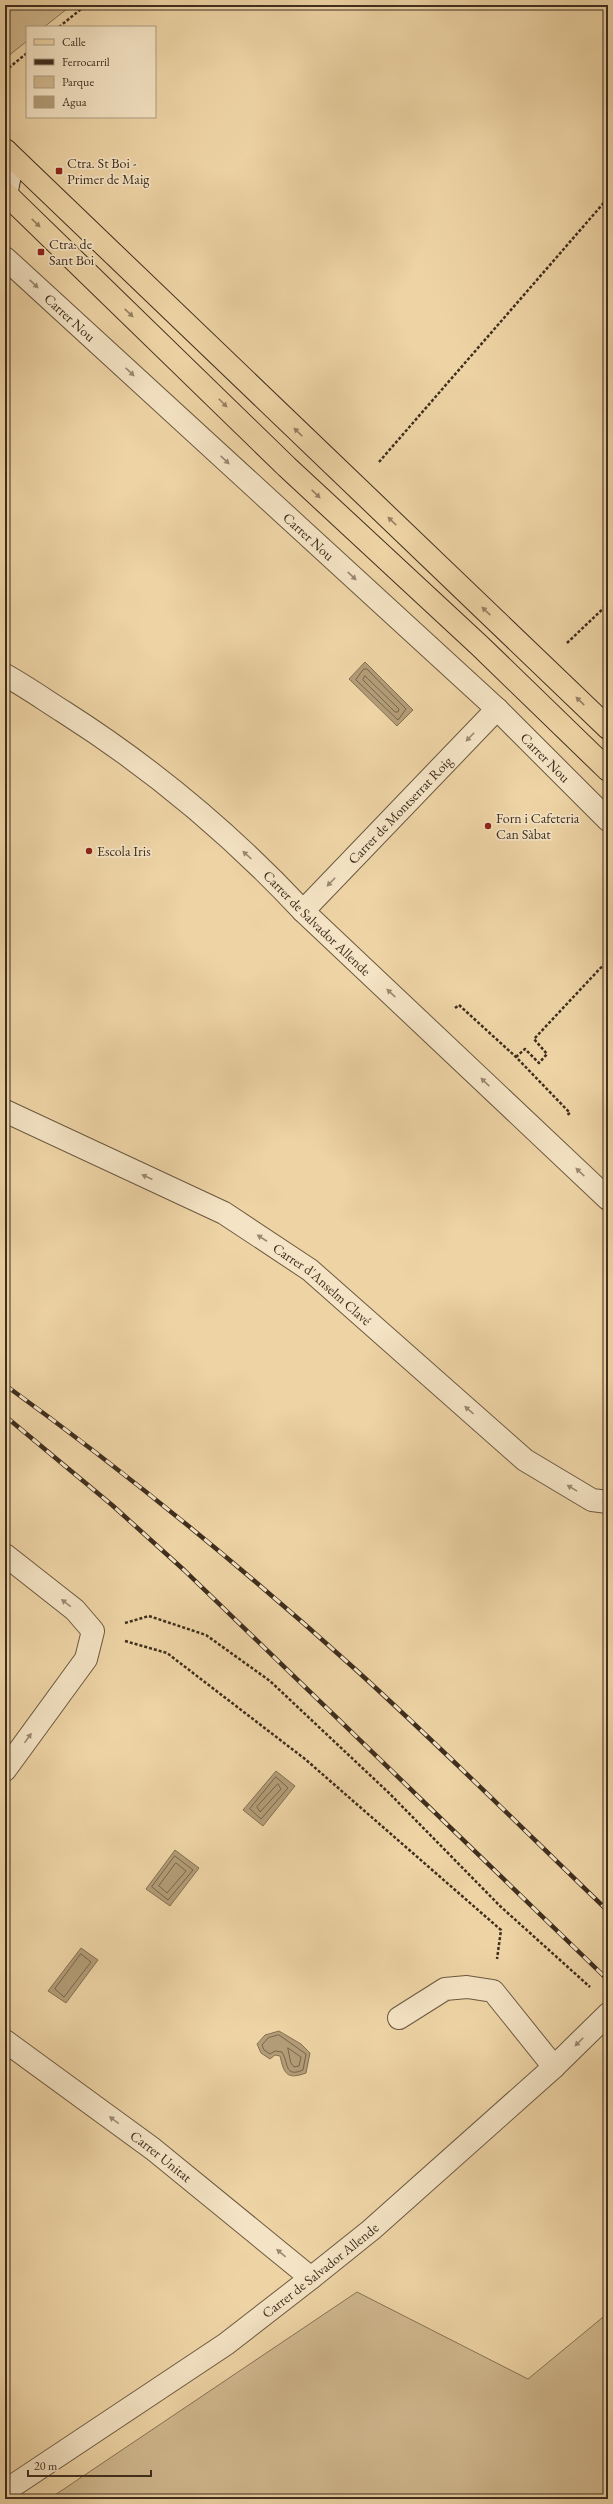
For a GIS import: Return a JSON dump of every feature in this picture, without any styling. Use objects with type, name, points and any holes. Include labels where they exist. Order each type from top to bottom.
[{"type":"main road","points":[[6,150],[608,728]]},
{"type":"main road","points":[[6,197],[287,467],[480,646],[608,770]]},
{"type":"street","points":[[6,150],[10,175],[6,197]]},
{"type":"street","name":"Carrer Nou","points":[[5,258],[497,709],[608,820]]},
{"type":"street","name":"Carrer de Salvador Allende","points":[[5,675],[91,729],[150,771],[263,869],[303,911],[608,1198]]},
{"type":"street","name":"Carrer de Montserrat Roig","points":[[303,911],[497,709]]},
{"type":"street","name":"Carrer d'Anselm Clavé","points":[[5,1111],[224,1213],[310,1270],[525,1460],[592,1500],[608,1502]]},
{"type":"street","points":[[5,1555],[76,1610],[93,1631],[86,1659],[5,1770]]},
{"type":"street","points":[[399,2018],[445,1989],[467,1988],[493,1991],[554,2067]]},
{"type":"street","name":"Carrer de Salvador Allende","points":[[8,2485],[226,2344],[311,2278],[371,2230],[554,2067],[608,2014]]},
{"type":"street","name":"Carrer Unitat","points":[[5,2041],[153,2149],[311,2278]]},
{"type":"path","points":[[60,26],[86,5]]},
{"type":"path","points":[[5,71],[26,54]]},
{"type":"path","points":[[356,487],[608,198]]},
{"type":"path","points":[[545,667],[608,604]]},
{"type":"path","points":[[516,1057],[525,1049],[538,1063],[547,1054],[534,1039],[608,960]]},
{"type":"path","points":[[93,1631],[149,1616],[206,1636],[270,1681],[389,1793],[500,1906],[565,1962],[592,1988]]},
{"type":"path","points":[[93,1631],[167,1653],[305,1759],[501,1930],[493,1991]]},
{"type":"green space","points":[[5,5],[72,5],[45,26],[26,26],[26,42],[7,57],[5,54]]},
{"type":"green space","points":[[357,2292],[528,2379],[608,2313],[608,2499],[49,2499]]},
{"type":"water","points":[[365,662],[413,710],[397,726],[349,679]]},
{"type":"water","points":[[276,1771],[295,1786],[263,1826],[243,1810]]},
{"type":"water","points":[[175,1850],[199,1868],[170,1906],[146,1889]]},
{"type":"water","points":[[81,1948],[98,1960],[66,2003],[48,1991]]},
{"type":"water","points":[[279,2031],[301,2044],[310,2053],[306,2073],[294,2076],[287,2074],[280,2056],[275,2055],[270,2059],[261,2053],[257,2044],[265,2035]]},
{"type":"railway","points":[[5,1385],[95,1452],[184,1522],[313,1631],[419,1728],[608,1911]]},
{"type":"railway","points":[[5,1416],[112,1505],[184,1570],[608,1980]]},
{"type":"place","name":"Ctra. St Boi - Primer de Maig","points":[[59,171]]},
{"type":"place","name":"Ctra. de Sant Boi","points":[[41,252]]},
{"type":"place","name":"Forn i Cafeteria Can Sàbat","points":[[488,826]]},
{"type":"place","name":"Escola Iris","points":[[89,851]]}]
